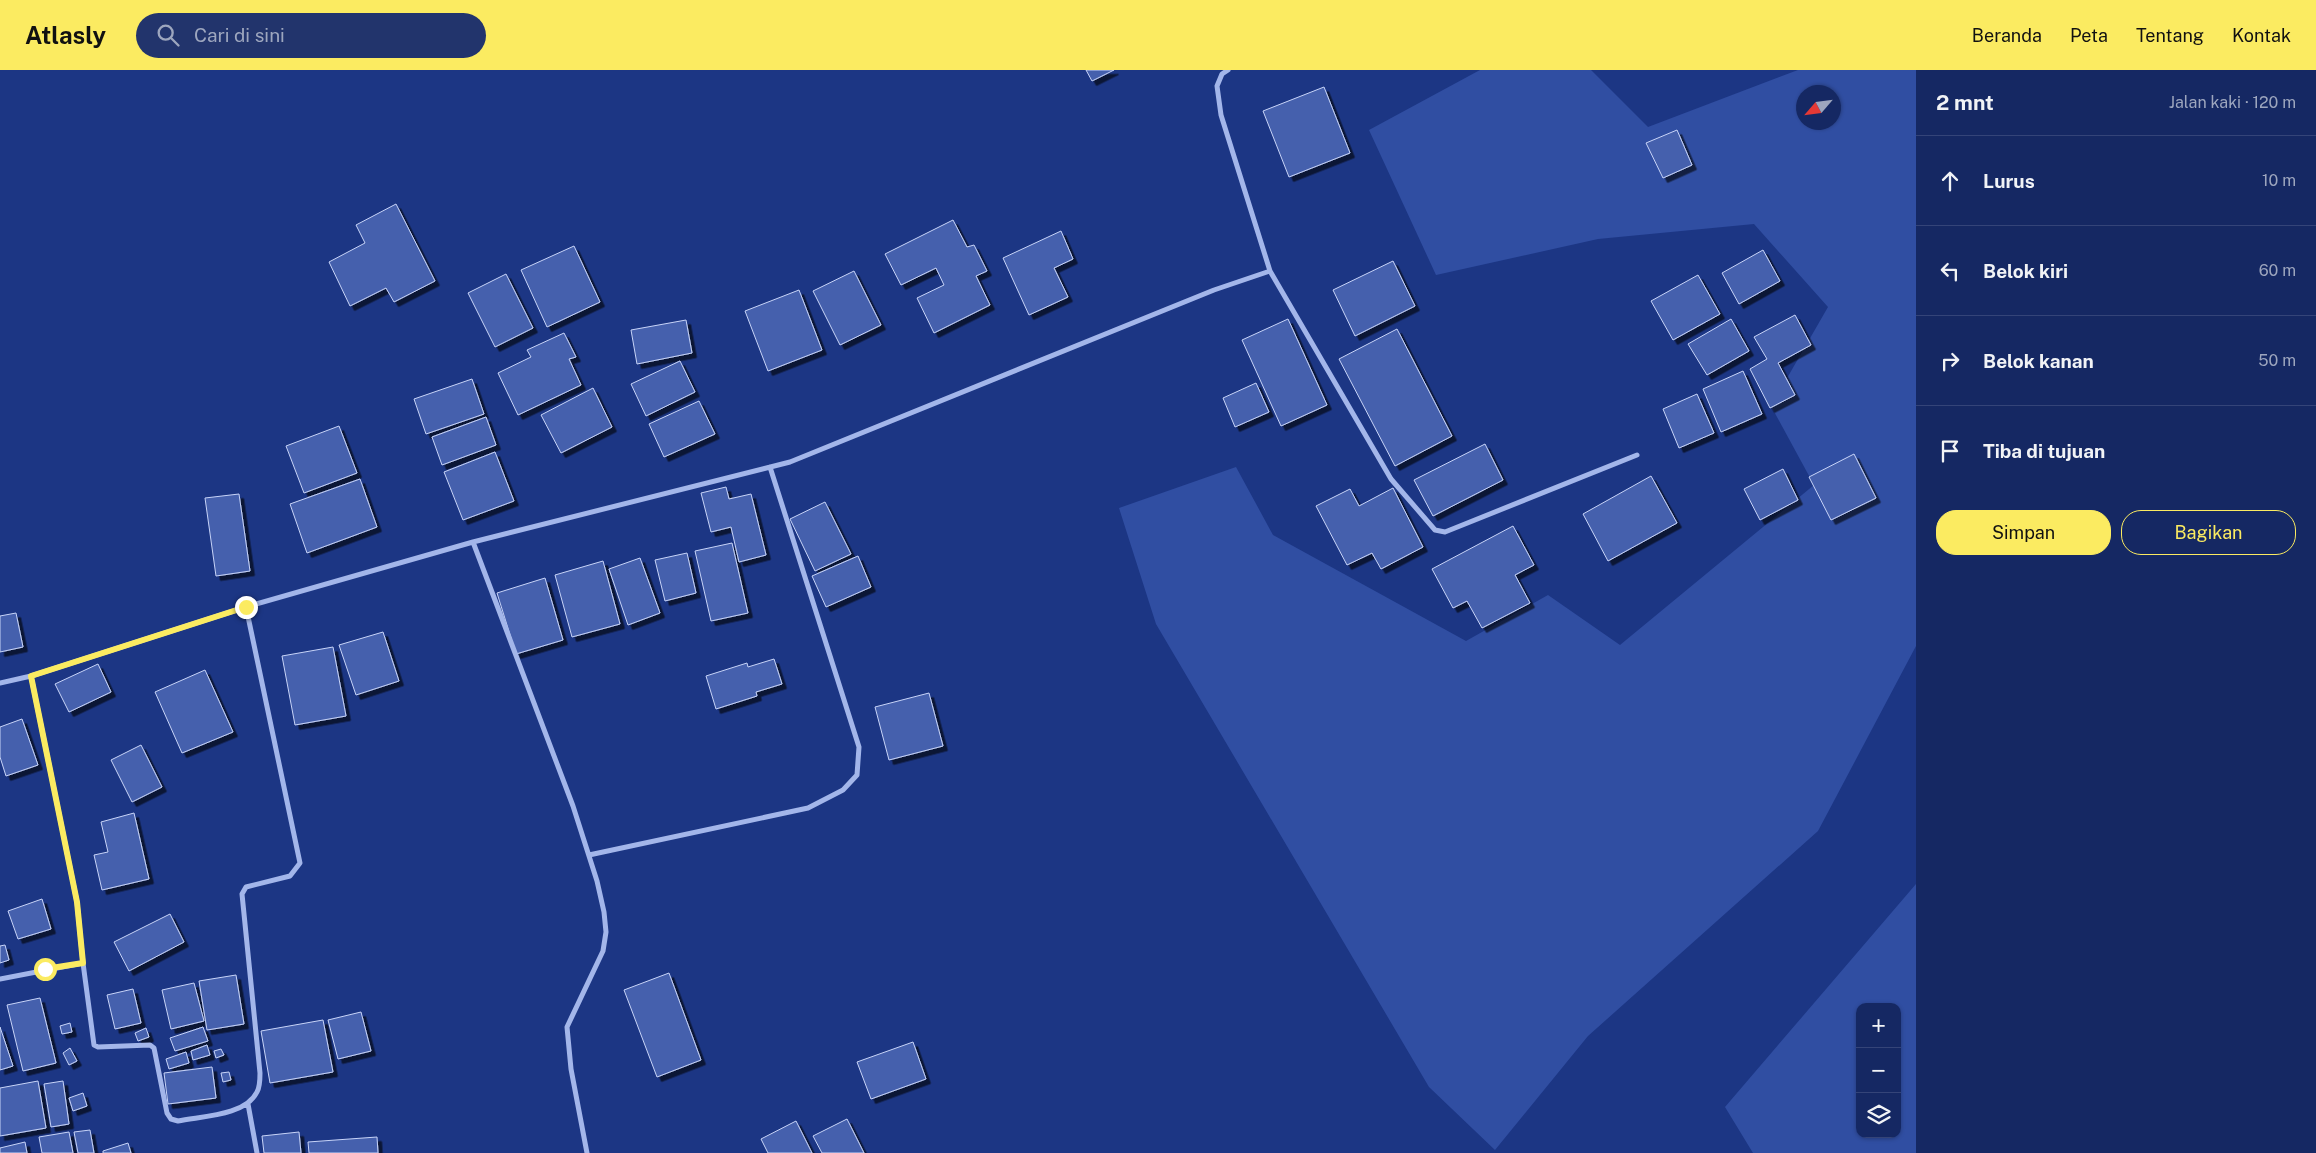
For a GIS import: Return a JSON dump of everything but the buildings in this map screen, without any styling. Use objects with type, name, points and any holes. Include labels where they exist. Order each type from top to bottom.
[{"type":"street","points":[[1228,70],[1222,74],[1217,86],[1221,115],[1270,271],[1391,480],[1435,530],[1445,532],[1637,455]]},
{"type":"street","points":[[0,682],[31,676],[246,607],[473,542],[790,462],[1214,290],[1270,271]]},
{"type":"street","points":[[589,855],[808,808],[843,790],[856,775],[859,747],[770,467]]},
{"type":"street","points":[[473,542],[573,806],[589,855],[604,912],[606,932],[603,951],[567,1027],[571,1069],[587,1153]]},
{"type":"street","points":[[31,676],[77,902],[94,1045],[98,1048],[150,1045],[154,1048],[168,1113],[171,1119],[178,1121],[231,1111],[248,1104],[258,1091],[260,1073],[242,894],[246,886],[290,876],[300,863],[246,607]]},
{"type":"street","points":[[0,979],[83,963]]},
{"type":"street","points":[[248,1104],[257,1153]]},
{"type":"shaded area","points":[[1480,70],[1591,70],[1648,127],[1798,70],[1916,70],[1916,646],[1818,831],[1588,1036],[1495,1150],[1429,1087],[1156,624],[1119,508],[1236,467],[1273,535],[1466,641],[1548,595],[1620,645],[1814,485],[1771,406],[1828,307],[1754,224],[1598,239],[1436,275],[1369,130]]},
{"type":"shaded area","points":[[1916,884],[1916,1153],[1753,1153],[1725,1107]]},
{"type":"route","points":[[45,969],[83,963],[77,902],[31,676],[127,647],[246,607]]}]
